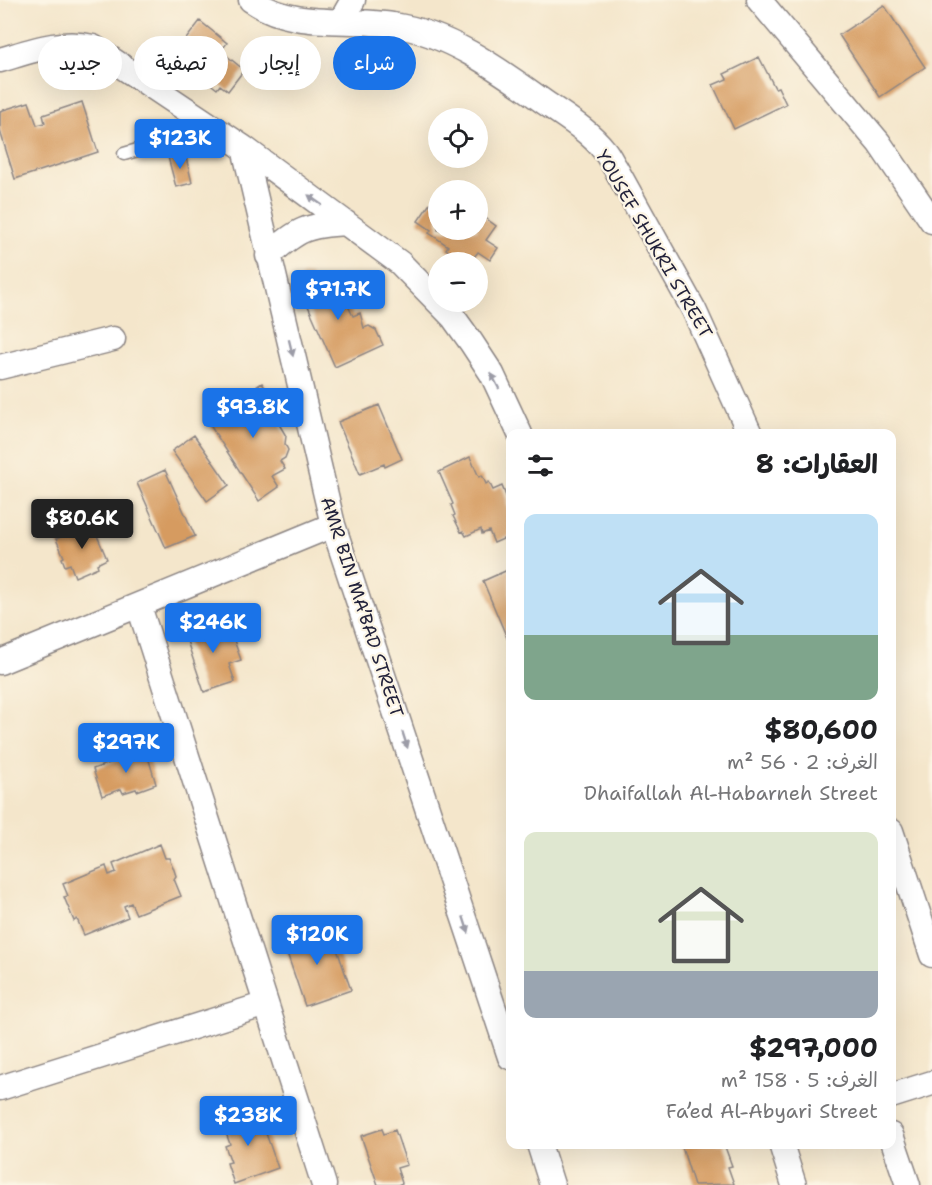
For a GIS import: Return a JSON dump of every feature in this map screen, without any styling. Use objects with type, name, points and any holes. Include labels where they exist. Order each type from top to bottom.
[{"type":"street","name":"YOUSEF SHUKRI STREET","points":[[251,0],[273,12],[304,21],[393,24],[417,30],[484,60],[583,129],[604,150],[694,310],[748,429]]},
{"type":"street","points":[[341,21],[353,0]]},
{"type":"street","points":[[759,0],[879,143],[932,221]]},
{"type":"street","points":[[0,60],[62,43],[78,43],[93,47],[244,148],[400,263],[453,317],[492,374],[518,429]]},
{"type":"street","name":"AMR BIN MA’BAD STREET","points":[[244,148],[333,525],[506,1045]]},
{"type":"street","points":[[268,256],[295,234],[314,225],[346,223]]},
{"type":"street","points":[[0,367],[113,339]]},
{"type":"street","points":[[0,662],[333,525]]},
{"type":"street","points":[[139,606],[324,1185]]},
{"type":"street","points":[[896,846],[932,955]]},
{"type":"street","points":[[0,1088],[266,1004]]},
{"type":"street","points":[[896,1094],[932,1083]]},
{"type":"street","points":[[541,1149],[552,1185]]},
{"type":"street","points":[[783,1149],[794,1185]]},
{"type":"street","points":[[896,1149],[908,1185]]},
{"type":"lane","points":[[124,154],[212,128]]},
{"type":"building","points":[[884,5],[925,67],[880,97],[839,35]]},
{"type":"building","points":[[200,21],[218,36],[188,36]]},
{"type":"building","points":[[228,57],[240,67],[240,75],[228,91]]},
{"type":"building","points":[[759,57],[786,104],[734,129],[713,85],[727,79],[724,74]]},
{"type":"building","points":[[29,102],[37,125],[45,123],[43,115],[82,102],[98,152],[15,179],[0,131],[0,111]]},
{"type":"building","points":[[185,153],[192,183],[176,187],[168,157]]},
{"type":"building","points":[[428,206],[428,228],[418,221]]},
{"type":"building","points":[[488,220],[496,226],[488,237]]},
{"type":"building","points":[[439,240],[486,240],[498,248],[490,260],[488,252],[450,252],[446,249],[448,246]]},
{"type":"building","points":[[303,274],[310,275],[315,285],[334,277],[353,316],[360,313],[364,328],[369,326],[376,330],[383,345],[335,367],[297,281]]},
{"type":"building","points":[[262,383],[276,405],[270,409],[286,436],[285,444],[288,450],[285,458],[280,461],[285,469],[272,476],[279,487],[259,501],[206,419]]},
{"type":"building","points":[[379,405],[402,459],[385,467],[384,464],[360,474],[338,422]]},
{"type":"building","points":[[194,435],[229,485],[207,501],[172,451]]},
{"type":"building","points":[[470,457],[479,477],[482,475],[486,484],[489,482],[493,490],[502,486],[506,496],[506,538],[494,543],[489,531],[482,534],[481,529],[466,536],[463,531],[461,532],[453,516],[455,515],[451,505],[453,504],[439,472]]},
{"type":"building","points":[[165,470],[195,536],[166,548],[137,483]]},
{"type":"building","points":[[92,524],[107,559],[97,564],[98,567],[75,577],[70,564],[65,566],[62,558],[64,557],[56,539]]},
{"type":"building","points":[[506,571],[506,636],[483,581]]},
{"type":"building","points":[[226,618],[241,660],[229,664],[235,682],[204,692],[184,632]]},
{"type":"building","points":[[146,750],[156,784],[123,793],[121,789],[102,796],[93,769]]},
{"type":"building","points":[[160,844],[165,858],[169,858],[173,867],[176,876],[174,879],[181,896],[136,914],[131,903],[124,906],[128,917],[84,935],[77,919],[74,921],[64,897],[68,896],[63,884],[106,866],[109,875],[116,872],[113,864]]},
{"type":"building","points":[[329,926],[351,990],[305,1006],[283,941]]},
{"type":"building","points":[[249,1108],[253,1119],[260,1116],[278,1168],[234,1184],[227,1163],[231,1162],[225,1146],[230,1144],[226,1133],[230,1132],[225,1119]]},
{"type":"building","points":[[382,1129],[384,1134],[395,1130],[407,1165],[397,1168],[402,1183],[398,1185],[378,1185],[361,1136]]},
{"type":"building","points":[[683,1149],[726,1149],[732,1166],[728,1167],[734,1184],[694,1185]]}]
